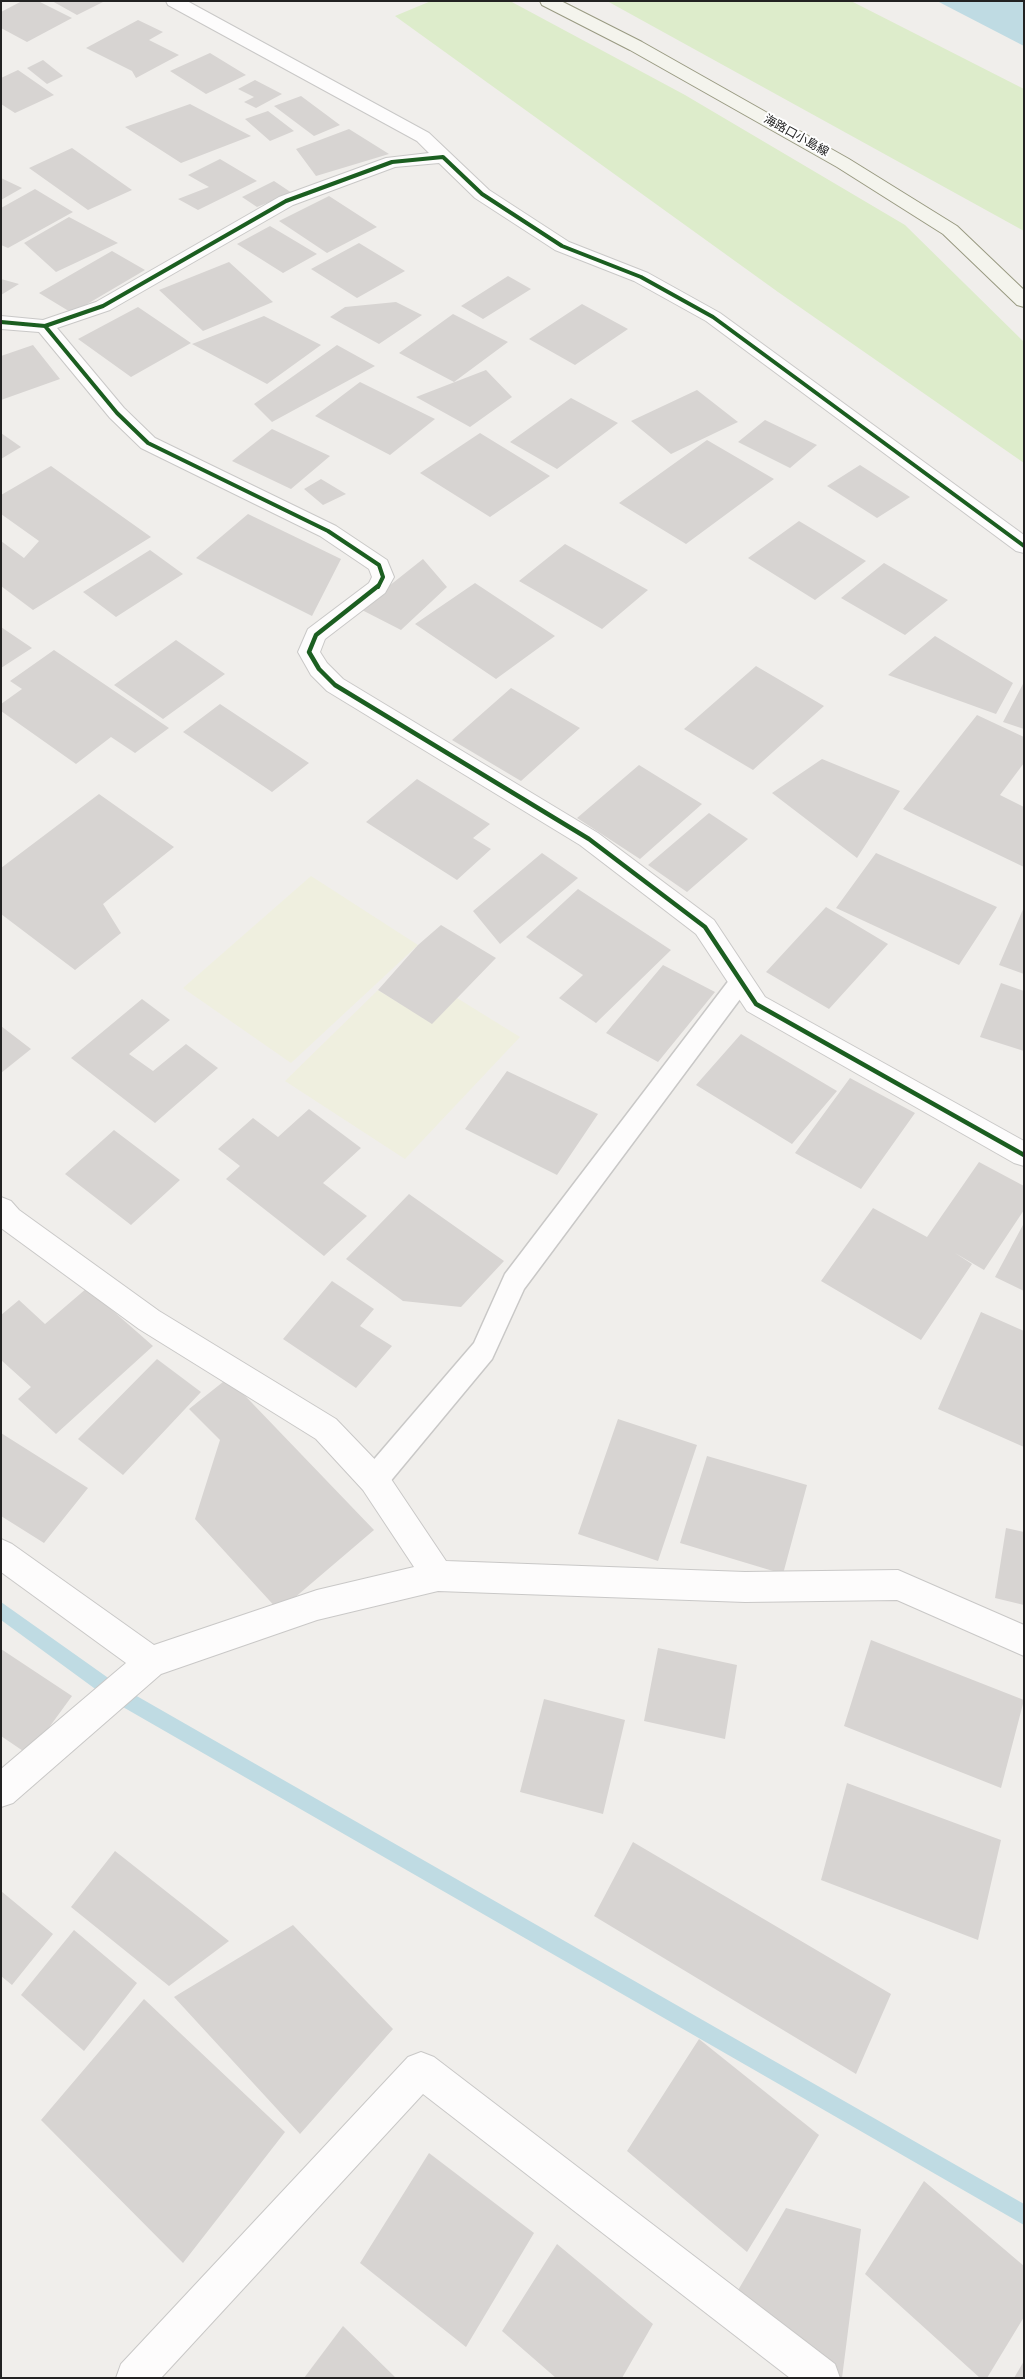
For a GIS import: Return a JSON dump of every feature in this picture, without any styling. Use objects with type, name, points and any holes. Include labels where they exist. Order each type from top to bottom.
[{"type":"main road","name":"海路口小島線","points":[[548,1],[636,46],[868,178],[950,230],[1024,301]]},
{"type":"street","points":[[174,1],[423,137],[482,194],[562,246],[641,277],[713,317],[1024,546]]},
{"type":"street","points":[[1,322],[45,326],[104,306],[286,201],[392,162],[443,157]]},
{"type":"street","points":[[45,326],[117,414],[148,443],[328,531],[379,565],[383,578],[377,588],[316,635],[309,652],[319,669],[335,685],[589,839],[705,927],[756,1004],[1024,1155]]},
{"type":"street","points":[[1,1209],[9,1218],[149,1320],[326,1429],[374,1480],[438,1576]]},
{"type":"street","points":[[1,1554],[152,1662]]},
{"type":"street","points":[[1,1791],[152,1662],[317,1605],[438,1576],[745,1587],[898,1585],[1024,1641]]},
{"type":"street","points":[[135,2378],[421,2070],[820,2378]]},
{"type":"lane","points":[[374,1480],[483,1350],[514,1282],[741,981]]},
{"type":"green space","points":[[431,1],[510,1],[685,95],[905,225],[1024,342],[1024,463],[778,292],[395,16]]},
{"type":"green space","points":[[607,1],[851,1],[1024,89],[1024,231]]},
{"type":"green space","points":[[311,876],[418,945],[291,1063],[183,988]]},
{"type":"green space","points":[[378,990],[432,1023],[457,998],[520,1037],[405,1159],[285,1081]]},
{"type":"water","points":[[937,1],[1024,1],[1024,46]]},
{"type":"building","points":[[22,1],[38,1],[72,18],[27,42],[1,28],[1,12]]},
{"type":"building","points":[[52,1],[105,1],[77,15]]},
{"type":"building","points":[[138,20],[163,32],[149,40],[179,55],[136,78],[132,71],[86,48]]},
{"type":"building","points":[[210,53],[246,75],[206,94],[170,71]]},
{"type":"building","points":[[43,60],[63,76],[47,84],[27,68]]},
{"type":"building","points":[[18,70],[54,95],[15,113],[1,104],[1,78]]},
{"type":"building","points":[[255,80],[282,94],[256,108],[244,102],[254,97],[238,89]]},
{"type":"building","points":[[301,96],[340,125],[314,136],[274,106]]},
{"type":"building","points":[[190,104],[251,136],[181,163],[125,127]]},
{"type":"building","points":[[268,111],[294,131],[270,141],[245,119]]},
{"type":"building","points":[[349,129],[389,154],[316,176],[296,149]]},
{"type":"building","points":[[72,148],[132,190],[88,210],[29,168]]},
{"type":"building","points":[[220,159],[257,181],[198,210],[178,199],[209,187],[188,175]]},
{"type":"building","points":[[1,178],[22,188],[1,200]]},
{"type":"building","points":[[274,181],[292,193],[257,207],[242,197]]},
{"type":"building","points":[[35,189],[73,212],[8,248],[1,245],[1,208]]},
{"type":"building","points":[[329,196],[377,227],[327,253],[279,221]]},
{"type":"building","points":[[69,217],[118,243],[56,272],[24,243]]},
{"type":"building","points":[[270,226],[317,254],[283,273],[237,244]]},
{"type":"building","points":[[359,243],[405,271],[357,298],[311,269]]},
{"type":"building","points":[[112,251],[145,270],[72,313],[39,293]]},
{"type":"building","points":[[229,262],[273,302],[203,331],[159,290]]},
{"type":"building","points":[[508,276],[531,289],[483,319],[461,306]]},
{"type":"building","points":[[1,279],[19,284],[1,295]]},
{"type":"building","points":[[396,302],[422,315],[379,344],[330,317],[345,307]]},
{"type":"building","points":[[582,304],[628,329],[575,365],[529,339]]},
{"type":"building","points":[[138,307],[191,343],[131,377],[78,339]]},
{"type":"building","points":[[453,314],[508,342],[454,382],[399,353]]},
{"type":"building","points":[[264,316],[321,345],[267,384],[192,344]]},
{"type":"building","points":[[33,345],[60,379],[1,400],[1,356]]},
{"type":"building","points":[[337,345],[375,366],[272,422],[254,404]]},
{"type":"building","points":[[486,370],[512,397],[470,427],[416,397]]},
{"type":"building","points":[[360,382],[435,419],[390,455],[315,416]]},
{"type":"building","points":[[697,390],[738,422],[671,454],[631,421]]},
{"type":"building","points":[[571,398],[618,423],[557,469],[510,442]]},
{"type":"building","points":[[765,420],[817,445],[790,468],[738,442]]},
{"type":"building","points":[[272,429],[330,456],[291,489],[232,461]]},
{"type":"building","points":[[1,433],[21,447],[1,459]]},
{"type":"building","points":[[480,433],[550,476],[490,517],[420,473]]},
{"type":"building","points":[[707,440],[774,479],[686,544],[619,503]]},
{"type":"building","points":[[860,465],[910,497],[877,518],[827,486]]},
{"type":"building","points":[[51,466],[151,537],[33,610],[1,586],[1,541],[24,558],[39,541],[1,514],[1,495]]},
{"type":"building","points":[[321,479],[346,494],[323,505],[304,489]]},
{"type":"building","points":[[248,514],[341,559],[312,616],[196,558]]},
{"type":"building","points":[[799,521],[866,561],[815,600],[748,558]]},
{"type":"building","points":[[565,544],[648,590],[602,629],[519,581]]},
{"type":"building","points":[[150,550],[183,574],[116,617],[83,592]]},
{"type":"building","points":[[423,559],[447,587],[401,630],[360,609]]},
{"type":"building","points":[[884,563],[948,600],[905,635],[841,598]]},
{"type":"building","points":[[475,583],[555,636],[496,679],[415,624]]},
{"type":"building","points":[[1,627],[32,648],[1,668]]},
{"type":"building","points":[[935,636],[1013,683],[996,714],[888,675]]},
{"type":"building","points":[[176,640],[225,674],[163,719],[114,685]]},
{"type":"building","points":[[54,650],[169,728],[135,753],[111,737],[76,764],[1,711],[1,704],[22,689],[10,681]]},
{"type":"building","points":[[756,666],[824,706],[753,770],[684,729]]},
{"type":"building","points":[[1024,682],[1024,729],[1003,722]]},
{"type":"building","points":[[511,688],[580,728],[521,781],[452,740]]},
{"type":"building","points":[[220,704],[309,763],[272,792],[183,732]]},
{"type":"building","points":[[977,715],[1024,737],[1024,763],[1000,795],[1024,807],[1024,867],[903,809]]},
{"type":"building","points":[[822,759],[900,791],[857,858],[772,793]]},
{"type":"building","points":[[639,765],[702,804],[640,859],[577,818]]},
{"type":"building","points":[[417,779],[490,824],[473,838],[491,849],[457,880],[366,822]]},
{"type":"building","points":[[99,794],[174,847],[103,904],[121,933],[75,970],[1,914],[1,868]]},
{"type":"building","points":[[709,813],[748,839],[687,892],[648,865]]},
{"type":"building","points":[[542,853],[578,878],[500,944],[473,911]]},
{"type":"building","points":[[876,853],[997,907],[959,965],[836,908]]},
{"type":"building","points":[[578,889],[671,950],[596,1023],[559,998],[583,975],[526,937]]},
{"type":"building","points":[[826,907],[888,944],[829,1009],[766,972]]},
{"type":"building","points":[[1024,907],[1024,974],[999,965]]},
{"type":"building","points":[[441,925],[496,958],[432,1024],[378,990],[418,945]]},
{"type":"building","points":[[663,965],[715,992],[658,1062],[606,1033]]},
{"type":"building","points":[[1001,983],[1024,991],[1024,1051],[980,1037]]},
{"type":"building","points":[[142,999],[170,1020],[129,1054],[153,1071],[186,1044],[218,1068],[155,1123],[71,1058]]},
{"type":"building","points":[[1,1026],[31,1049],[1,1073]]},
{"type":"building","points":[[741,1034],[837,1091],[792,1144],[696,1085]]},
{"type":"building","points":[[507,1071],[598,1114],[557,1175],[465,1129]]},
{"type":"building","points":[[850,1078],[915,1113],[861,1189],[795,1153]]},
{"type":"building","points":[[309,1109],[361,1148],[323,1183],[367,1216],[324,1256],[226,1179],[240,1166],[218,1149],[253,1118],[278,1137]]},
{"type":"building","points":[[114,1130],[180,1180],[131,1225],[65,1174]]},
{"type":"building","points":[[979,1162],[1024,1186],[1024,1210],[984,1270],[955,1253],[972,1264],[921,1340],[821,1281],[873,1208],[927,1237]]},
{"type":"building","points":[[409,1194],[504,1261],[461,1307],[403,1301],[346,1259]]},
{"type":"building","points":[[1024,1223],[1024,1291],[995,1277]]},
{"type":"building","points":[[332,1281],[374,1309],[360,1326],[392,1346],[356,1388],[283,1339]]},
{"type":"building","points":[[87,1288],[153,1346],[56,1434],[18,1399],[31,1387],[1,1360],[1,1315],[19,1300],[45,1324]]},
{"type":"building","points":[[981,1312],[1024,1331],[1024,1447],[938,1409]]},
{"type":"building","points":[[157,1359],[201,1392],[123,1475],[78,1439]]},
{"type":"building","points":[[228,1378],[374,1530],[279,1611],[195,1519],[220,1440],[189,1409]]},
{"type":"building","points":[[618,1419],[697,1445],[658,1561],[578,1534]]},
{"type":"building","points":[[1,1433],[88,1488],[44,1543],[1,1516]]},
{"type":"building","points":[[707,1456],[807,1485],[783,1574],[680,1543]]},
{"type":"building","points":[[1006,1528],[1024,1532],[1024,1605],[995,1598]]},
{"type":"building","points":[[871,1640],[1024,1700],[1001,1788],[844,1726]]},
{"type":"building","points":[[658,1648],[737,1665],[725,1739],[644,1721]]},
{"type":"building","points":[[1,1649],[72,1696],[29,1755],[1,1736]]},
{"type":"building","points":[[544,1699],[625,1720],[603,1814],[520,1792]]},
{"type":"building","points":[[847,1783],[1001,1840],[978,1940],[821,1880]]},
{"type":"building","points":[[633,1842],[891,1994],[856,2074],[594,1916]]},
{"type":"building","points":[[115,1851],[229,1941],[169,1986],[71,1907]]},
{"type":"building","points":[[1,1891],[53,1934],[12,1985],[1,1976]]},
{"type":"building","points":[[293,1925],[393,2029],[300,2134],[174,1997]]},
{"type":"building","points":[[74,1930],[137,1983],[84,2051],[21,1995]]},
{"type":"building","points":[[144,1999],[285,2132],[183,2263],[41,2120]]},
{"type":"building","points":[[699,2039],[819,2135],[747,2252],[627,2151]]},
{"type":"building","points":[[429,2153],[534,2233],[466,2347],[360,2263]]},
{"type":"building","points":[[924,2181],[1024,2266],[1024,2317],[987,2378],[980,2378],[865,2274]]},
{"type":"building","points":[[786,2208],[861,2229],[842,2378],[737,2292]]},
{"type":"building","points":[[557,2244],[653,2324],[622,2378],[556,2378],[502,2331]]},
{"type":"building","points":[[343,2326],[396,2378],[304,2378]]},
{"type":"building","points":[[1024,2361],[1024,2378],[1014,2378]]},
{"type":"waterway","points":[[1,1610],[115,1693],[1024,2215]]},
{"type":"cycle path","points":[[1,322],[45,326],[103,306],[286,201],[392,162],[443,157],[482,194],[562,246],[641,277],[713,317],[1024,546]]},
{"type":"cycle path","points":[[45,326],[117,413],[148,443],[328,531],[379,565],[383,577],[377,588],[316,635],[309,652],[319,669],[335,685],[589,839],[705,927],[756,1004],[1024,1155]]}]
